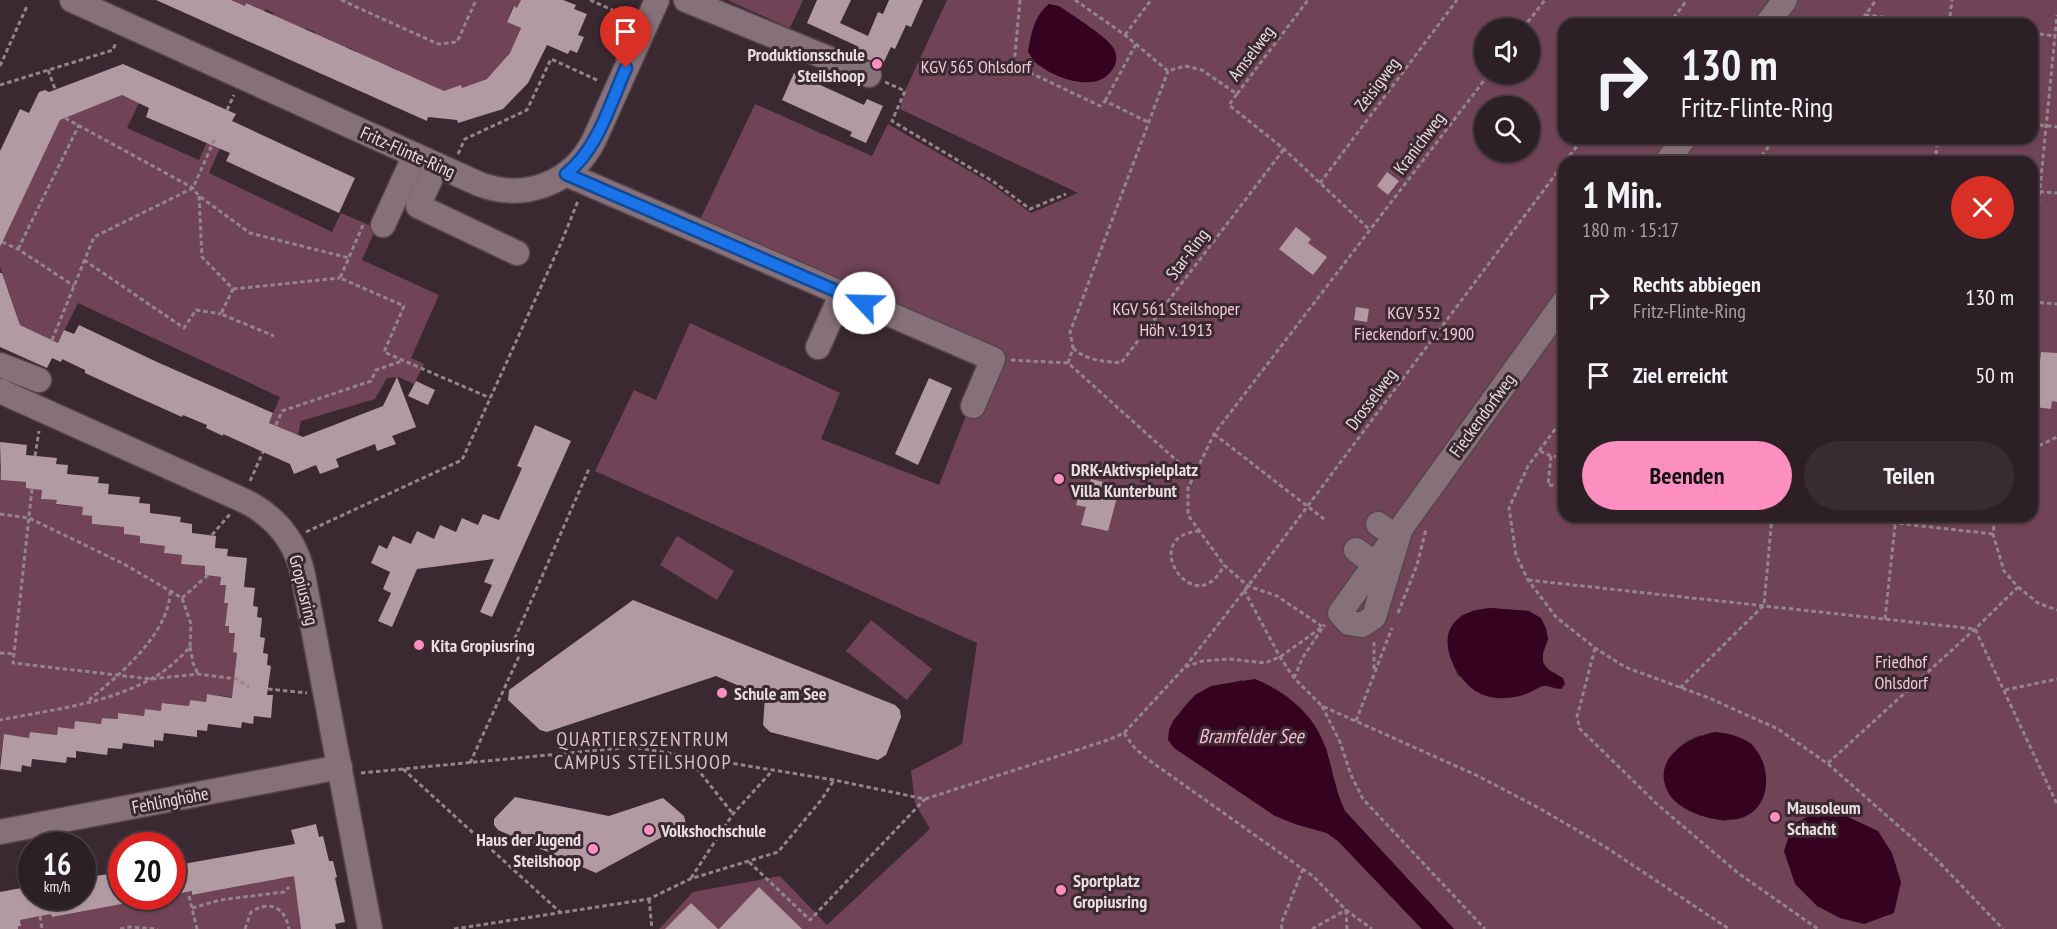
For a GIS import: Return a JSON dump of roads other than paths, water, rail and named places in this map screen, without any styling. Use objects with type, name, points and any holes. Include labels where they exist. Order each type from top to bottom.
[{"type":"street","name":"Fritz-Flinte-Ring","points":[[72,0],[487,187],[514,191],[576,178],[579,163],[590,148],[657,0]]},
{"type":"street","points":[[686,0],[869,75]]},
{"type":"street","points":[[1772,18],[1785,0]]},
{"type":"street","points":[[374,221],[415,155]]},
{"type":"street","points":[[444,168],[418,206],[517,253]]},
{"type":"street","points":[[576,178],[993,359],[972,406]]},
{"type":"street","points":[[818,347],[842,293]]},
{"type":"street","name":"Fieckendorfweg","points":[[1391,530],[1374,617],[1367,623],[1358,625],[1332,620],[1376,564],[1391,530],[1558,310]]},
{"type":"street","points":[[0,364],[39,380]]},
{"type":"street","name":"Gropiusring","points":[[0,391],[241,500],[271,518],[289,539],[298,556],[303,575],[370,929]]},
{"type":"street","points":[[1356,550],[1376,564]]},
{"type":"street","name":"Fehlinghöhe","points":[[0,832],[341,771]]},
{"type":"water","points":[[1049,4],[1059,6],[1089,26],[1110,44],[1115,51],[1116,60],[1107,76],[1099,80],[1077,82],[1054,74],[1035,62],[1028,52],[1032,32],[1040,14]]},
{"type":"water","points":[[1490,608],[1529,611],[1541,618],[1548,639],[1543,653],[1543,663],[1548,670],[1563,678],[1565,684],[1561,689],[1543,686],[1521,696],[1498,698],[1481,694],[1465,682],[1449,653],[1449,633],[1453,624],[1465,614]]},
{"type":"water","name":"Bramfelder See","points":[[1255,679],[1289,698],[1307,715],[1326,749],[1336,788],[1345,811],[1454,929],[1422,929],[1338,841],[1327,833],[1275,816],[1174,748],[1168,740],[1169,730],[1173,721],[1195,695],[1211,686]]},
{"type":"water","points":[[1715,732],[1733,735],[1750,743],[1762,761],[1766,783],[1764,794],[1760,803],[1744,817],[1724,820],[1701,816],[1680,805],[1667,790],[1664,778],[1669,758],[1685,744]]},
{"type":"water","points":[[1817,812],[1846,816],[1878,831],[1892,853],[1901,882],[1894,913],[1864,924],[1840,918],[1817,906],[1795,884],[1784,851],[1793,824]]},
{"type":"place","name":"Produktionsschule Steilshoop","points":[[877,64]]},
{"type":"place","name":"DRK-Aktivspielplatz Villa Kunterbunt","points":[[1059,479]]},
{"type":"place","name":"Kita Gropiusring","points":[[419,645]]},
{"type":"place","name":"Schule am See","points":[[722,693]]},
{"type":"place","name":"Mausoleum Schacht","points":[[1775,817]]},
{"type":"place","name":"Volkshochschule","points":[[649,830]]},
{"type":"place","name":"Haus der Jugend Steilshoop","points":[[593,849]]},
{"type":"place","name":"Sportplatz Gropiusring","points":[[1061,890]]},
{"type":"district","name":"QUARTIERSZENTRUM CAMPUS STEILSHOOP","points":[[643,750]]},
{"type":"park label","name":"KGV 565 Ohlsdorf","points":[[976,66]]},
{"type":"park label","name":"KGV 561 Steilshoper Höh v. 1913","points":[[1176,318]]},
{"type":"park label","name":"KGV 552 Fieckendorf v. 1900","points":[[1414,322]]},
{"type":"park label","name":"Friedhof Ohlsdorf","points":[[1901,671]]}]
